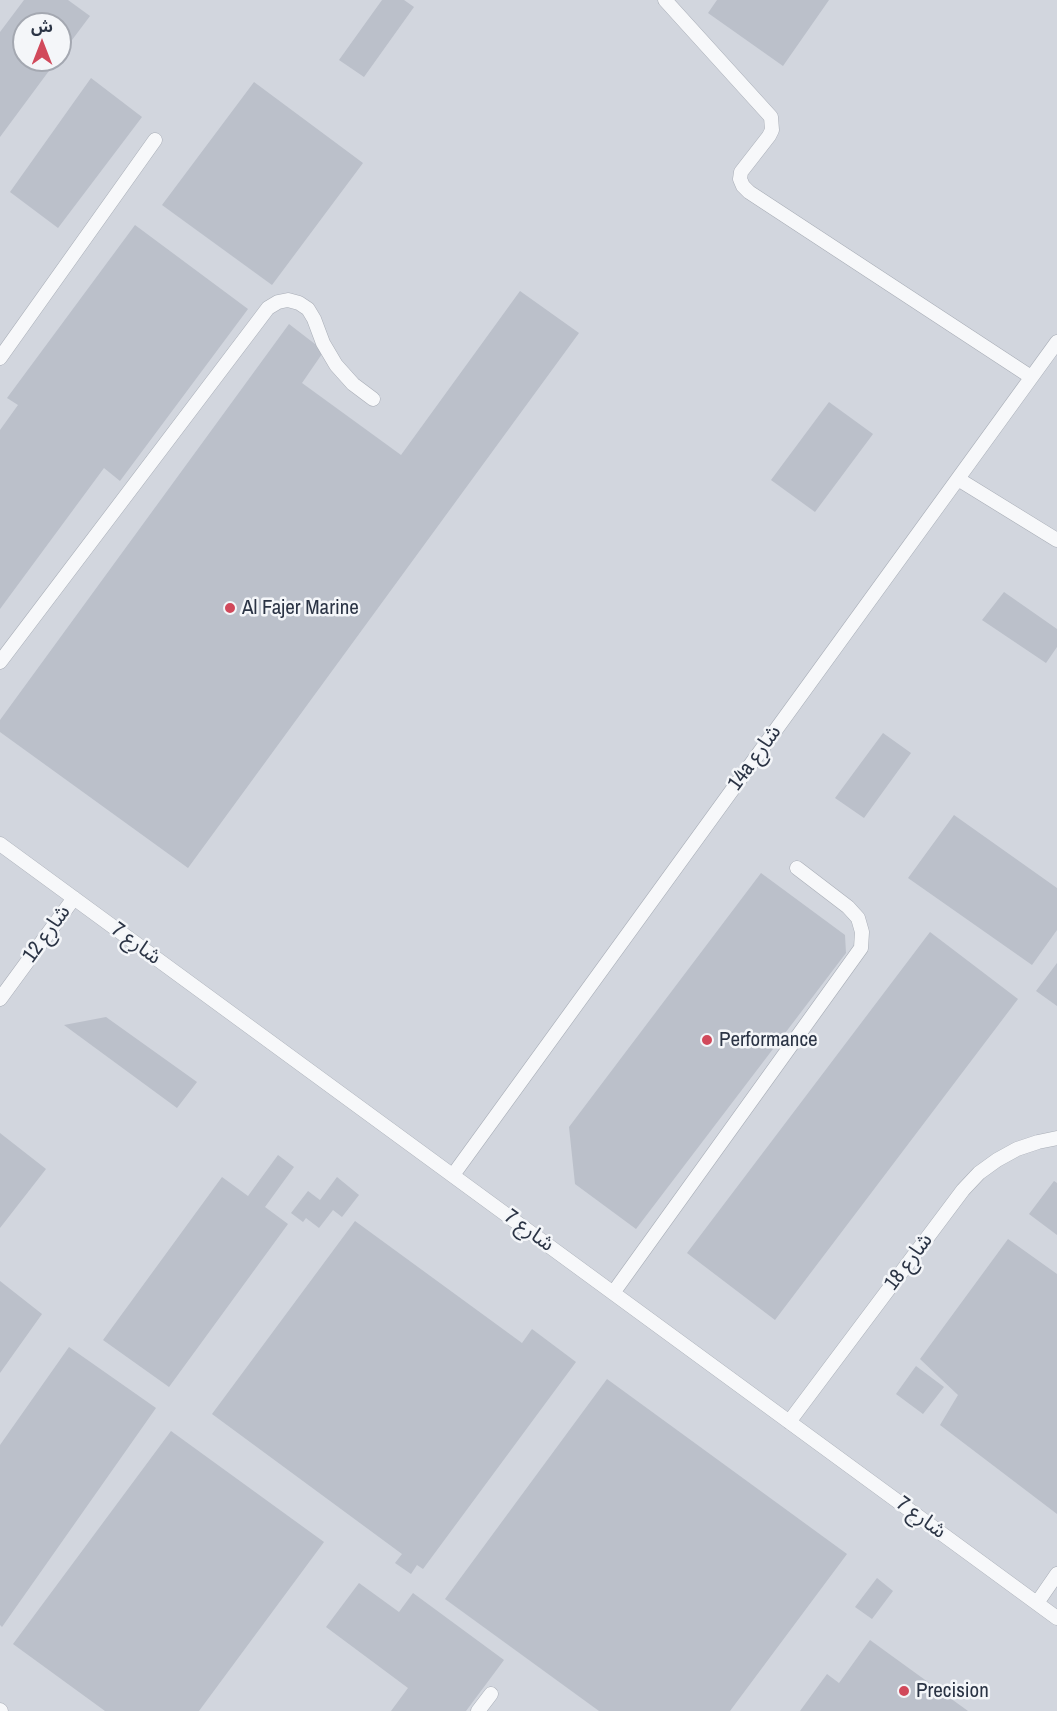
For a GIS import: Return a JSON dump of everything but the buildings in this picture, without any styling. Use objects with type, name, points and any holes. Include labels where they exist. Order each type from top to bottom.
[{"type":"lane","points":[[665,0],[771,117],[772,130],[769,136],[741,172],[741,179],[748,192],[1031,377]]},
{"type":"lane","points":[[0,358],[155,140]]},
{"type":"lane","points":[[0,662],[268,308],[278,302],[288,300],[308,309],[336,365],[353,384],[373,399]]},
{"type":"lane","name":"14a شارع","points":[[453,1175],[1057,342]]},
{"type":"lane","points":[[958,479],[1057,540]]},
{"type":"lane","name":"شارع 7","points":[[0,844],[1057,1618]]},
{"type":"lane","points":[[613,1293],[861,948],[862,933],[858,918],[848,907],[797,868]]},
{"type":"lane","name":"شارع 12","points":[[0,999],[74,898]]},
{"type":"lane","name":"شارع 18","points":[[789,1422],[971,1182],[997,1160],[1017,1149],[1057,1138]]},
{"type":"lane","points":[[1037,1603],[1057,1574]]},
{"type":"lane","points":[[478,1711],[491,1694]]},
{"type":"shaded area","points":[[0,0],[1057,0],[1057,1711],[0,1711]]},
{"type":"place","name":"Al Fajer Marine","points":[[230,608]]},
{"type":"place","name":"Performance","points":[[707,1040]]},
{"type":"place","name":"Precision","points":[[904,1691]]}]
